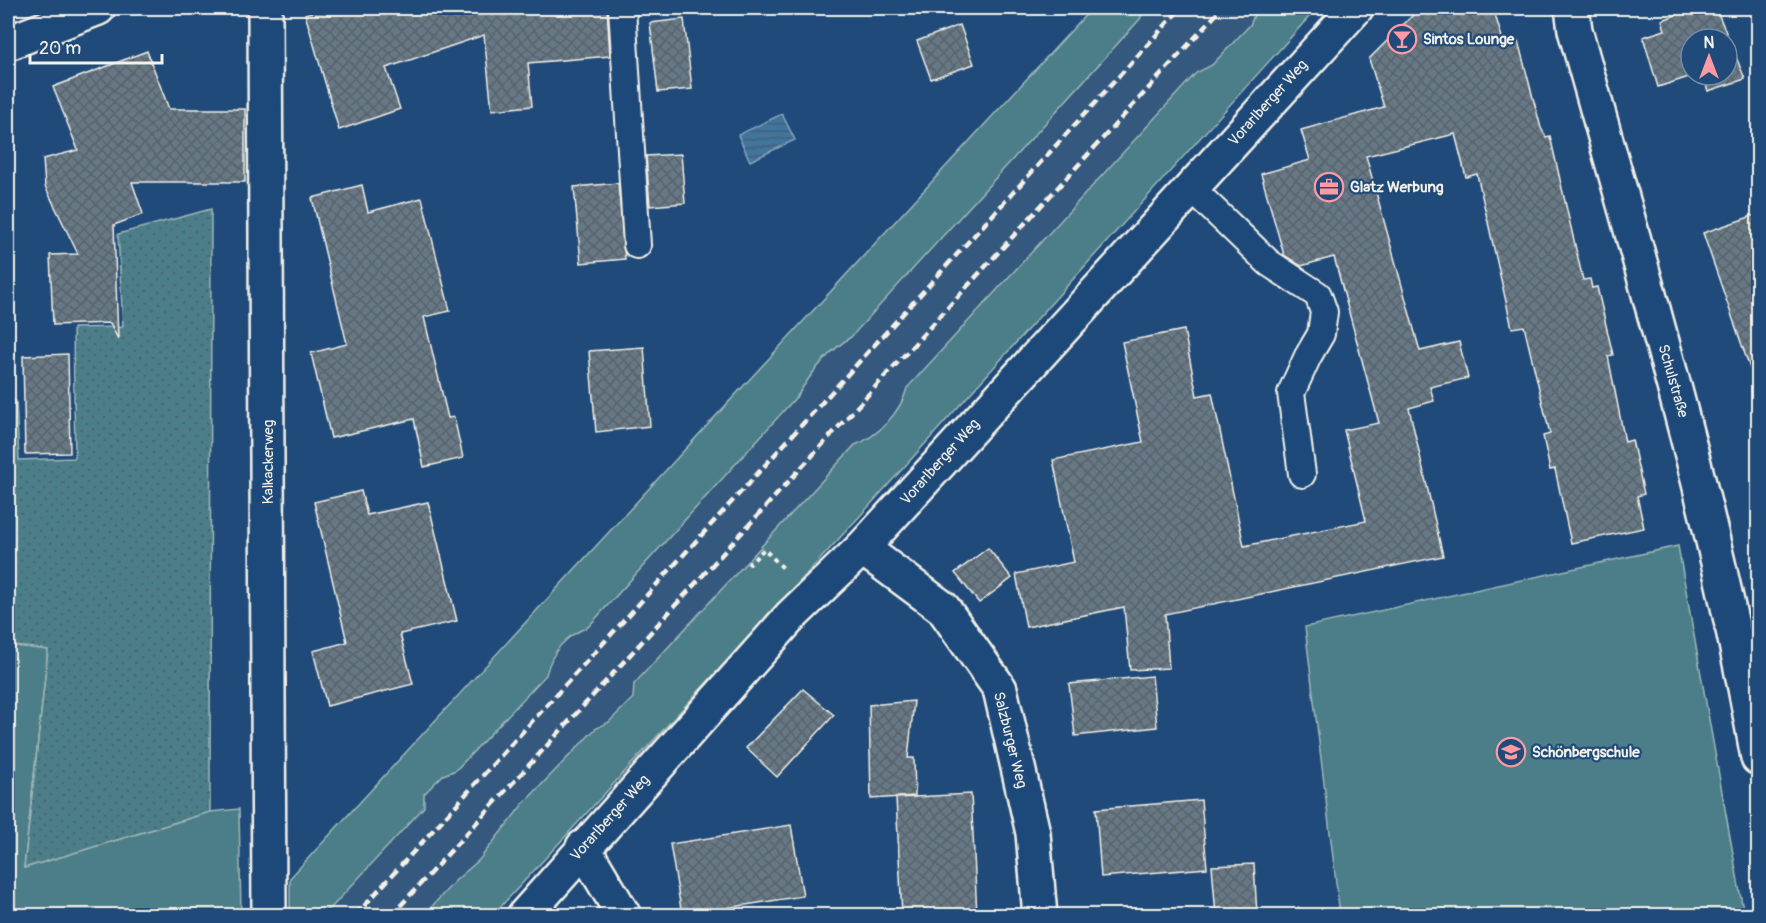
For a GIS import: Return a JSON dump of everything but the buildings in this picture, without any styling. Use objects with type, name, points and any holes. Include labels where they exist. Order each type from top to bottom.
[{"type":"street","points":[[8,43],[98,8]]},
{"type":"street","name":"Kalkackerweg","points":[[265,8],[268,915]]},
{"type":"street","name":"Vorarlberger Weg","points":[[524,915],[792,616],[862,548],[1356,8]]},
{"type":"street","name":"Schulstraße","points":[[1572,8],[1575,30],[1689,438],[1743,668],[1758,758]]},
{"type":"street","name":"Salzburger Weg","points":[[862,548],[943,608],[999,689],[1033,833],[1040,915]]},
{"type":"street","points":[[583,847],[624,915]]},
{"type":"lane","points":[[622,8],[638,245]]},
{"type":"lane","points":[[1191,188],[1269,263],[1318,295],[1324,312],[1321,334],[1291,393],[1302,474]]},
{"type":"path","points":[[748,562],[750,564],[764,549],[786,571]]},
{"type":"shaded area","points":[[1145,8],[1257,8],[1250,25],[1212,65],[1196,73],[907,388],[903,404],[867,441],[855,445],[748,562],[633,698],[608,722],[595,729],[523,804],[479,860],[455,881],[424,915],[323,916],[424,807],[424,794],[443,775],[456,770],[546,675],[550,657],[571,634],[588,627],[798,395],[807,379],[840,345],[851,337],[1140,19]]},
{"type":"shaded area","points":[[782,114],[795,140],[750,161],[738,135]]},
{"type":"green space","points":[[1092,8],[1145,8],[1140,19],[851,337],[821,363],[798,395],[588,627],[561,645],[546,675],[456,770],[443,775],[424,794],[424,807],[331,908],[317,915],[290,915],[290,878]]},
{"type":"green space","points":[[1257,8],[1317,8],[870,505],[493,915],[424,915],[455,881],[479,860],[523,804],[595,729],[609,722],[633,698],[634,684],[855,445],[880,430],[894,414],[907,388],[1196,73],[1212,65],[1250,25]]},
{"type":"green space","points":[[211,209],[210,812],[24,868],[48,650],[8,645],[8,401],[16,401],[19,460],[75,458],[73,328],[123,327],[118,234]]},
{"type":"green space","name":"Schönbergschule","points":[[1678,546],[1744,915],[1340,915],[1305,627]]},
{"type":"green space","points":[[8,645],[48,649],[24,868],[210,812],[239,809],[241,915],[8,916]]},
{"type":"railway","points":[[355,916],[1181,8]]},
{"type":"railway","points":[[391,916],[1222,8]]},
{"type":"place","name":"Sintos Lounge","points":[[1402,39]]},
{"type":"place","name":"Glatz Werbung","points":[[1329,187]]},
{"type":"place","name":"Schönbergschule","points":[[1511,752]]}]
